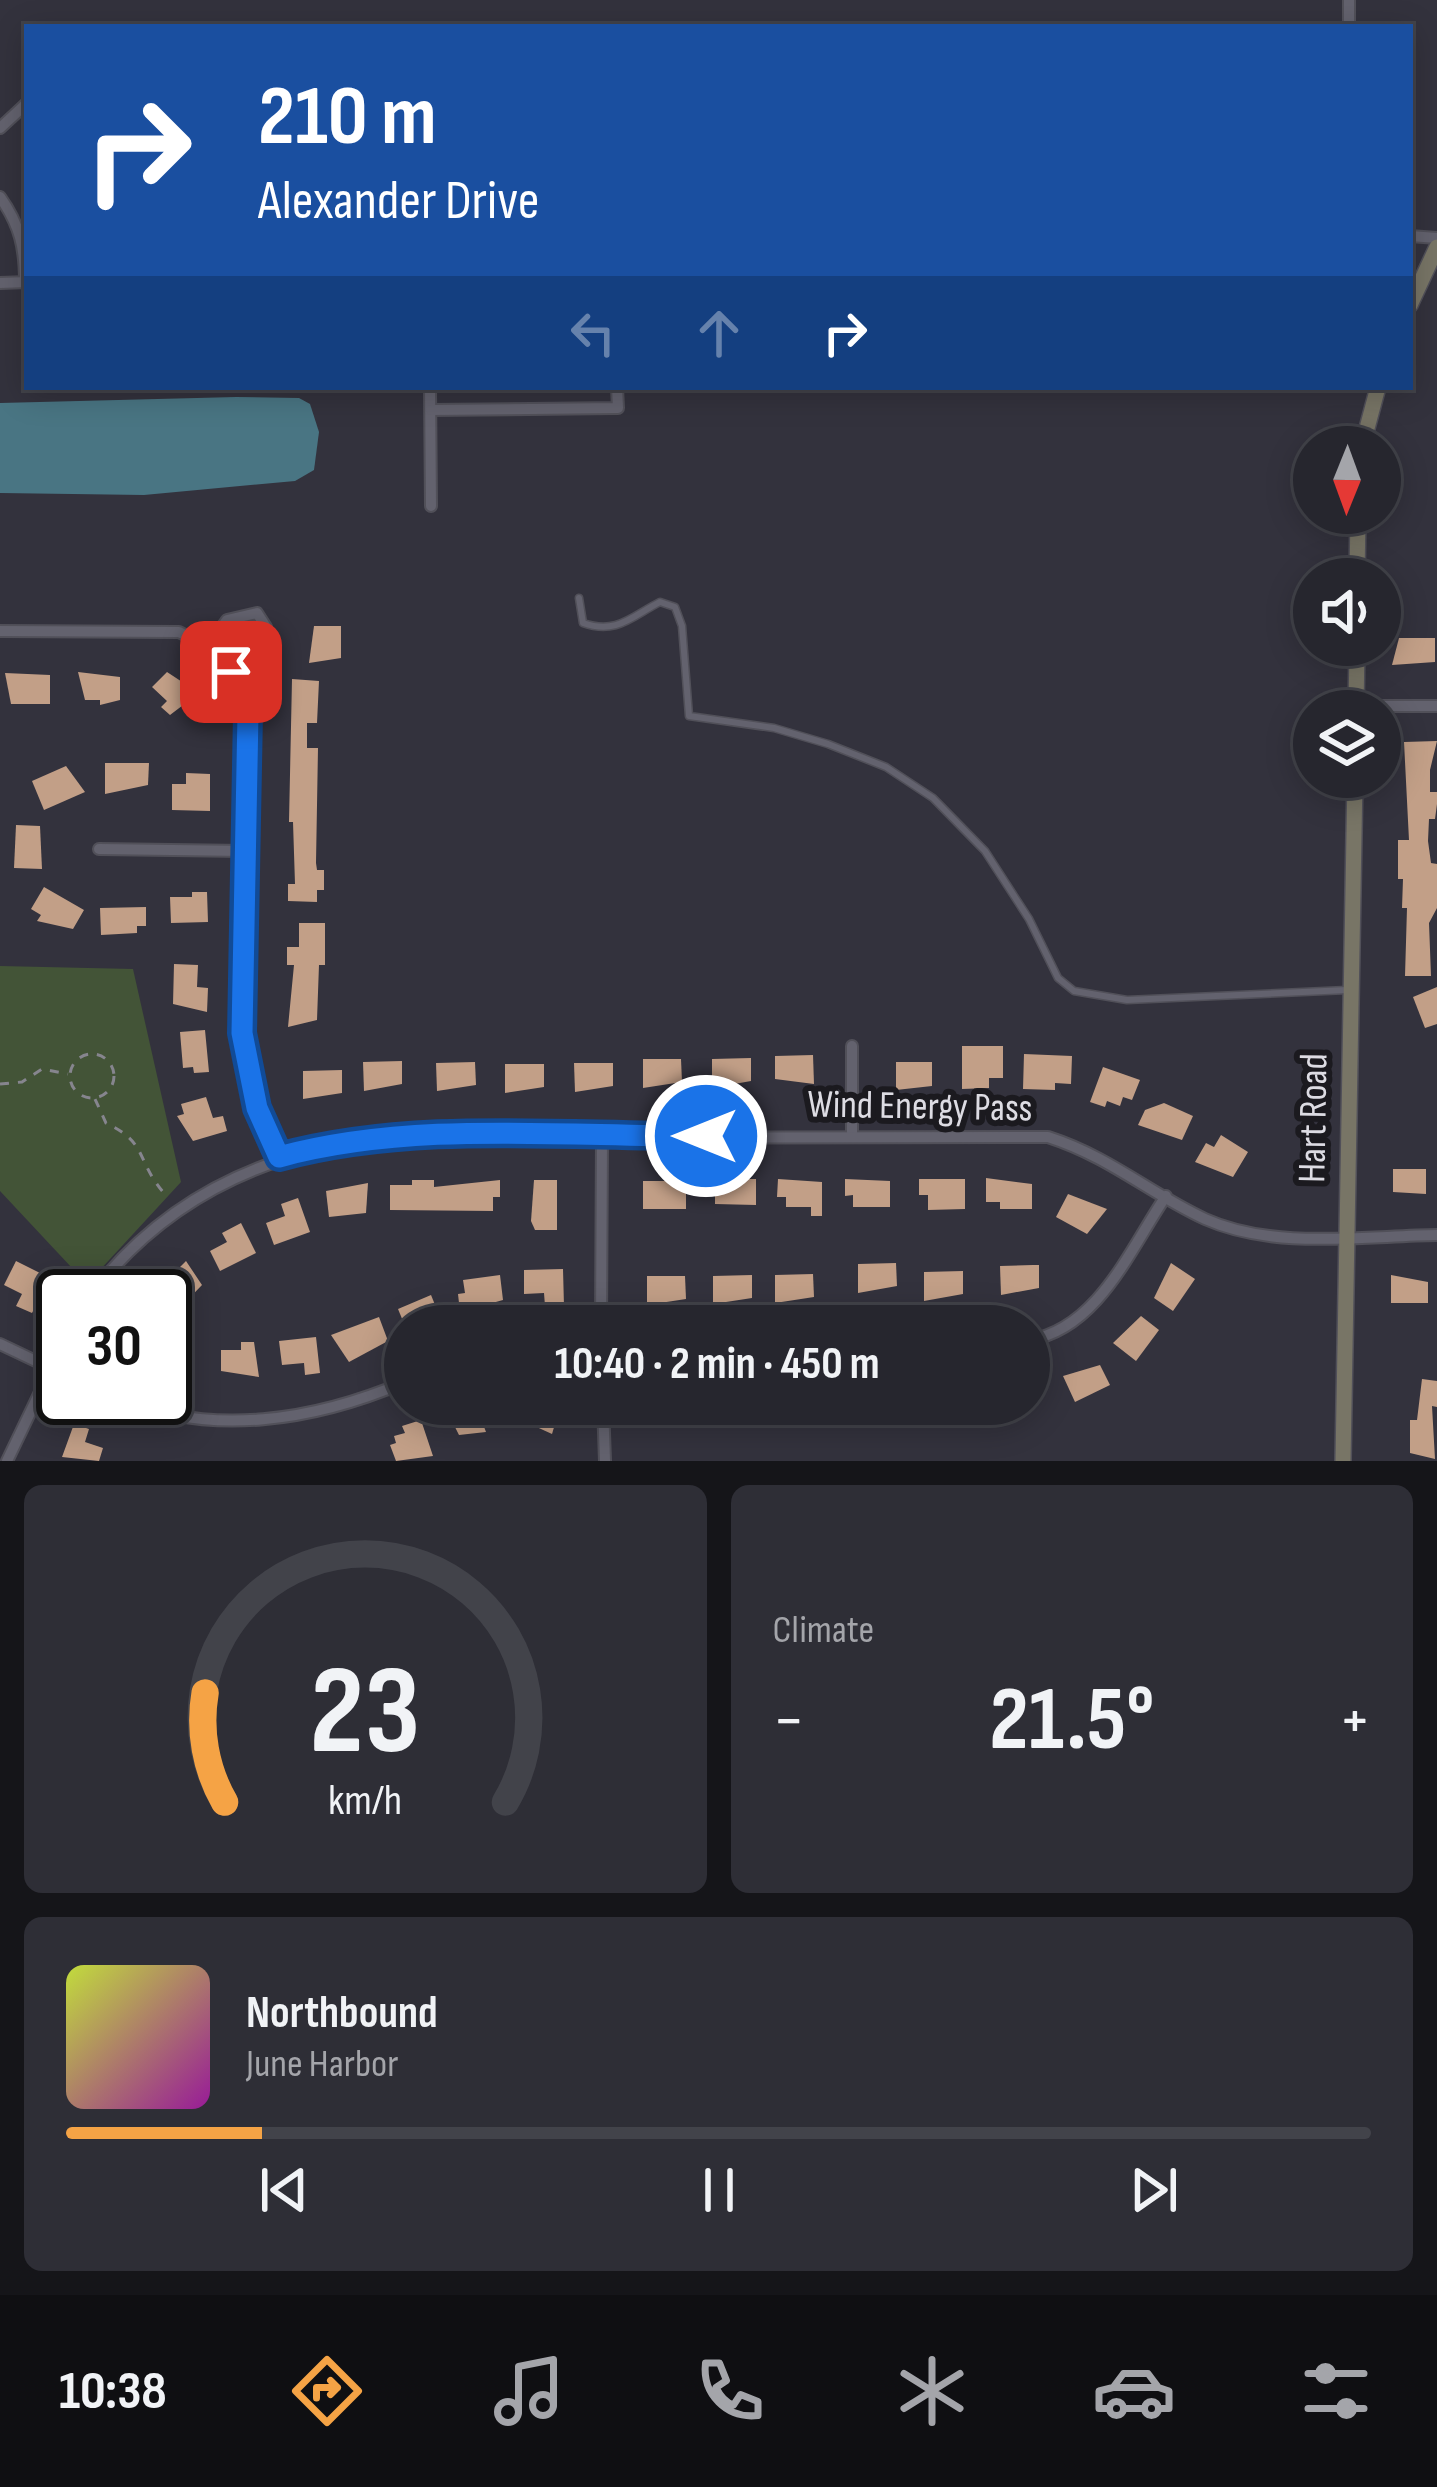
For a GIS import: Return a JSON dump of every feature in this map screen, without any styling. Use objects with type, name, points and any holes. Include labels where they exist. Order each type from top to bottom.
[{"type":"street","points":[[0,128],[24,106]]},
{"type":"street","points":[[0,197],[16,220],[24,245]]},
{"type":"street","points":[[1413,298],[1437,243]]},
{"type":"street","points":[[430,390],[431,506]]},
{"type":"street","points":[[431,410],[618,408],[617,390]]},
{"type":"street","points":[[1368,426],[1377,390]]},
{"type":"street","points":[[214,648],[227,620],[257,613],[266,627],[263,640],[231,672]]},
{"type":"street","points":[[0,631],[162,630],[214,648],[231,672],[248,713],[242,1033],[257,1108],[279,1157]]},
{"type":"street","points":[[1401,707],[1437,706]]},
{"type":"street","name":"Hart Road","points":[[1343,1461],[1354,798]]},
{"type":"street","points":[[99,849],[245,851]]},
{"type":"street","points":[[852,1046],[852,1135]]},
{"type":"street","points":[[602,1137],[602,1305]]},
{"type":"street","name":"Wind Energy Pass","points":[[114,1269],[138,1241],[223,1182],[279,1157],[332,1143],[388,1138],[1048,1137],[1095,1152],[1208,1220],[1246,1232],[1437,1235]]},
{"type":"street","points":[[1050,1336],[1088,1311],[1166,1196]]},
{"type":"street","points":[[0,1344],[36,1362]]},
{"type":"street","points":[[192,1416],[302,1418],[384,1389]]},
{"type":"street","points":[[8,1461],[36,1410]]},
{"type":"street","points":[[604,1425],[605,1461]]},
{"type":"lane","points":[[579,598],[583,623],[590,626],[630,624],[660,602],[675,608],[682,626],[689,716],[774,728],[828,744],[886,767],[933,798],[985,851],[1029,919],[1058,978],[1074,991],[1127,1000],[1350,990]]},
{"type":"path","points":[[69,1074],[82,1056],[97,1055],[109,1062],[112,1085],[95,1099]]},
{"type":"path","points":[[0,1084],[15,1084],[49,1068],[69,1074]]},
{"type":"path","points":[[69,1074],[74,1090],[95,1099],[106,1123],[130,1132],[142,1163],[163,1192]]},
{"type":"green space","points":[[0,966],[133,969],[181,1182],[101,1269],[73,1269],[0,1191]]},
{"type":"water","points":[[299,398],[310,404],[319,432],[314,470],[295,481],[144,495],[0,493],[0,403]]},
{"type":"building","points":[[314,626],[341,626],[341,658],[309,663]]},
{"type":"building","points":[[1401,638],[1435,638],[1435,662],[1401,664]]},
{"type":"building","points":[[78,672],[120,677],[120,700],[100,705],[100,700],[85,700]]},
{"type":"building","points":[[167,672],[199,693],[170,715],[161,707],[167,701],[152,687]]},
{"type":"building","points":[[5,673],[50,675],[50,704],[11,704]]},
{"type":"building","points":[[292,679],[319,681],[317,723],[307,723],[307,748],[318,748],[316,863],[317,870],[324,870],[324,890],[317,890],[317,902],[288,901],[288,884],[295,884],[293,822],[289,822]]},
{"type":"building","points":[[1437,741],[1430,792],[1437,792],[1437,804],[1435,819],[1429,819],[1428,841],[1431,863],[1437,864],[1437,908],[1429,923],[1431,976],[1405,976],[1407,908],[1402,908],[1403,879],[1398,879],[1398,840],[1409,840],[1404,742]]},
{"type":"building","points":[[105,763],[149,763],[148,785],[105,794]]},
{"type":"building","points":[[66,766],[85,792],[44,810],[32,781]]},
{"type":"building","points":[[186,773],[210,774],[210,811],[172,810],[172,784],[186,784]]},
{"type":"building","points":[[16,825],[40,826],[42,869],[14,868]]},
{"type":"building","points":[[44,887],[84,910],[73,929],[37,921],[41,915],[31,909]]},
{"type":"building","points":[[192,892],[207,892],[208,922],[171,923],[170,897],[192,897]]},
{"type":"building","points":[[146,907],[146,926],[137,926],[137,933],[101,935],[100,908]]},
{"type":"building","points":[[299,923],[325,923],[325,965],[319,965],[317,1020],[288,1027],[294,965],[287,965],[287,947],[299,947]]},
{"type":"building","points":[[174,964],[198,965],[197,987],[208,988],[207,1012],[173,1004]]},
{"type":"building","points":[[1437,987],[1437,1024],[1425,1028],[1413,997]]},
{"type":"building","points":[[205,1030],[209,1072],[194,1073],[193,1067],[183,1068],[180,1032]]},
{"type":"building","points":[[962,1046],[1003,1046],[1003,1078],[989,1078],[989,1088],[962,1089]]},
{"type":"building","points":[[1024,1054],[1072,1056],[1071,1084],[1055,1083],[1055,1090],[1023,1089]]},
{"type":"building","points":[[813,1055],[814,1084],[775,1079],[775,1056]]},
{"type":"building","points":[[751,1058],[751,1081],[712,1088],[712,1059]]},
{"type":"building","points":[[643,1059],[681,1059],[682,1082],[643,1088]]},
{"type":"building","points":[[402,1061],[402,1084],[364,1091],[363,1062]]},
{"type":"building","points":[[475,1062],[476,1085],[437,1091],[436,1063]]},
{"type":"building","points":[[896,1062],[932,1062],[932,1086],[896,1090]]},
{"type":"building","points":[[574,1063],[613,1063],[613,1086],[575,1092]]},
{"type":"building","points":[[505,1064],[544,1064],[544,1087],[505,1093]]},
{"type":"building","points":[[1103,1067],[1140,1080],[1132,1100],[1123,1097],[1120,1106],[1107,1101],[1105,1107],[1090,1102]]},
{"type":"building","points":[[342,1070],[342,1093],[303,1099],[303,1071]]},
{"type":"building","points":[[206,1097],[213,1118],[223,1116],[227,1131],[193,1141],[177,1116],[184,1114],[181,1104]]},
{"type":"building","points":[[1164,1103],[1193,1116],[1182,1140],[1138,1125],[1145,1110]]},
{"type":"building","points":[[1221,1135],[1248,1152],[1233,1177],[1195,1162],[1206,1143],[1214,1147]]},
{"type":"building","points":[[1393,1169],[1426,1169],[1426,1194],[1393,1192]]},
{"type":"building","points":[[986,1178],[1032,1184],[1032,1209],[1000,1209],[1000,1202],[986,1202]]},
{"type":"building","points":[[756,1179],[756,1205],[715,1204],[715,1183]]},
{"type":"building","points":[[778,1179],[822,1182],[822,1216],[811,1216],[811,1207],[786,1207],[786,1197],[777,1197]]},
{"type":"building","points":[[845,1179],[890,1181],[890,1207],[853,1207],[853,1195],[845,1196]]},
{"type":"building","points":[[919,1179],[965,1179],[965,1209],[928,1210],[928,1195],[919,1195]]},
{"type":"building","points":[[412,1180],[434,1180],[434,1187],[500,1180],[500,1197],[493,1197],[493,1211],[390,1210],[390,1185],[412,1185]]},
{"type":"building","points":[[534,1180],[557,1180],[557,1230],[535,1230],[531,1221]]},
{"type":"building","points":[[643,1181],[686,1181],[686,1209],[643,1209]]},
{"type":"building","points":[[368,1183],[366,1213],[329,1217],[326,1191]]},
{"type":"building","points":[[1068,1194],[1107,1209],[1087,1234],[1056,1217]]},
{"type":"building","points":[[298,1198],[310,1232],[274,1245],[266,1223],[285,1216],[281,1204]]},
{"type":"building","points":[[241,1223],[256,1253],[220,1271],[210,1251],[227,1242],[222,1233]]},
{"type":"building","points":[[16,1261],[36,1271],[32,1313],[16,1306],[22,1294],[4,1285]]},
{"type":"building","points":[[896,1263],[897,1286],[858,1293],[858,1264]]},
{"type":"building","points":[[1171,1263],[1195,1279],[1173,1311],[1154,1298]]},
{"type":"building","points":[[1039,1265],[1039,1288],[1001,1295],[1000,1266]]},
{"type":"building","points":[[563,1269],[564,1305],[545,1305],[544,1293],[524,1294],[524,1270]]},
{"type":"building","points":[[192,1270],[202,1285],[192,1295]]},
{"type":"building","points":[[963,1271],[963,1294],[924,1301],[924,1272]]},
{"type":"building","points":[[813,1274],[814,1297],[775,1303],[775,1275]]},
{"type":"building","points":[[500,1275],[503,1300],[459,1305],[458,1294],[465,1293],[463,1280]]},
{"type":"building","points":[[752,1275],[752,1298],[713,1304],[713,1276]]},
{"type":"building","points":[[1391,1275],[1428,1282],[1428,1303],[1391,1303]]},
{"type":"building","points":[[647,1276],[685,1276],[686,1299],[647,1305]]},
{"type":"building","points":[[431,1295],[435,1305],[407,1305]]},
{"type":"building","points":[[1141,1316],[1159,1330],[1136,1361],[1113,1343]]},
{"type":"building","points":[[379,1317],[384,1343],[349,1362],[331,1335]]},
{"type":"building","points":[[316,1337],[320,1373],[305,1375],[304,1363],[282,1365],[279,1341]]},
{"type":"building","points":[[241,1342],[254,1342],[259,1377],[221,1371],[221,1350],[241,1350]]},
{"type":"building","points":[[1100,1365],[1110,1385],[1075,1402],[1063,1376]]},
{"type":"building","points":[[1422,1379],[1437,1381],[1437,1407],[1432,1406],[1435,1459],[1410,1453],[1410,1420],[1417,1420]]},
{"type":"building","points":[[74,1425],[89,1429],[85,1442],[103,1448],[99,1461],[62,1457]]},
{"type":"building","points":[[423,1425],[433,1456],[396,1461],[390,1445],[396,1443],[394,1436],[405,1433],[402,1426]]},
{"type":"building","points":[[454,1425],[483,1425],[486,1432],[459,1435]]},
{"type":"building","points":[[532,1425],[555,1425],[552,1434]]},
{"type":"route","points":[[231,672],[245,696],[248,713],[242,1033],[257,1108],[279,1157],[332,1143],[388,1138],[706,1136]]}]
